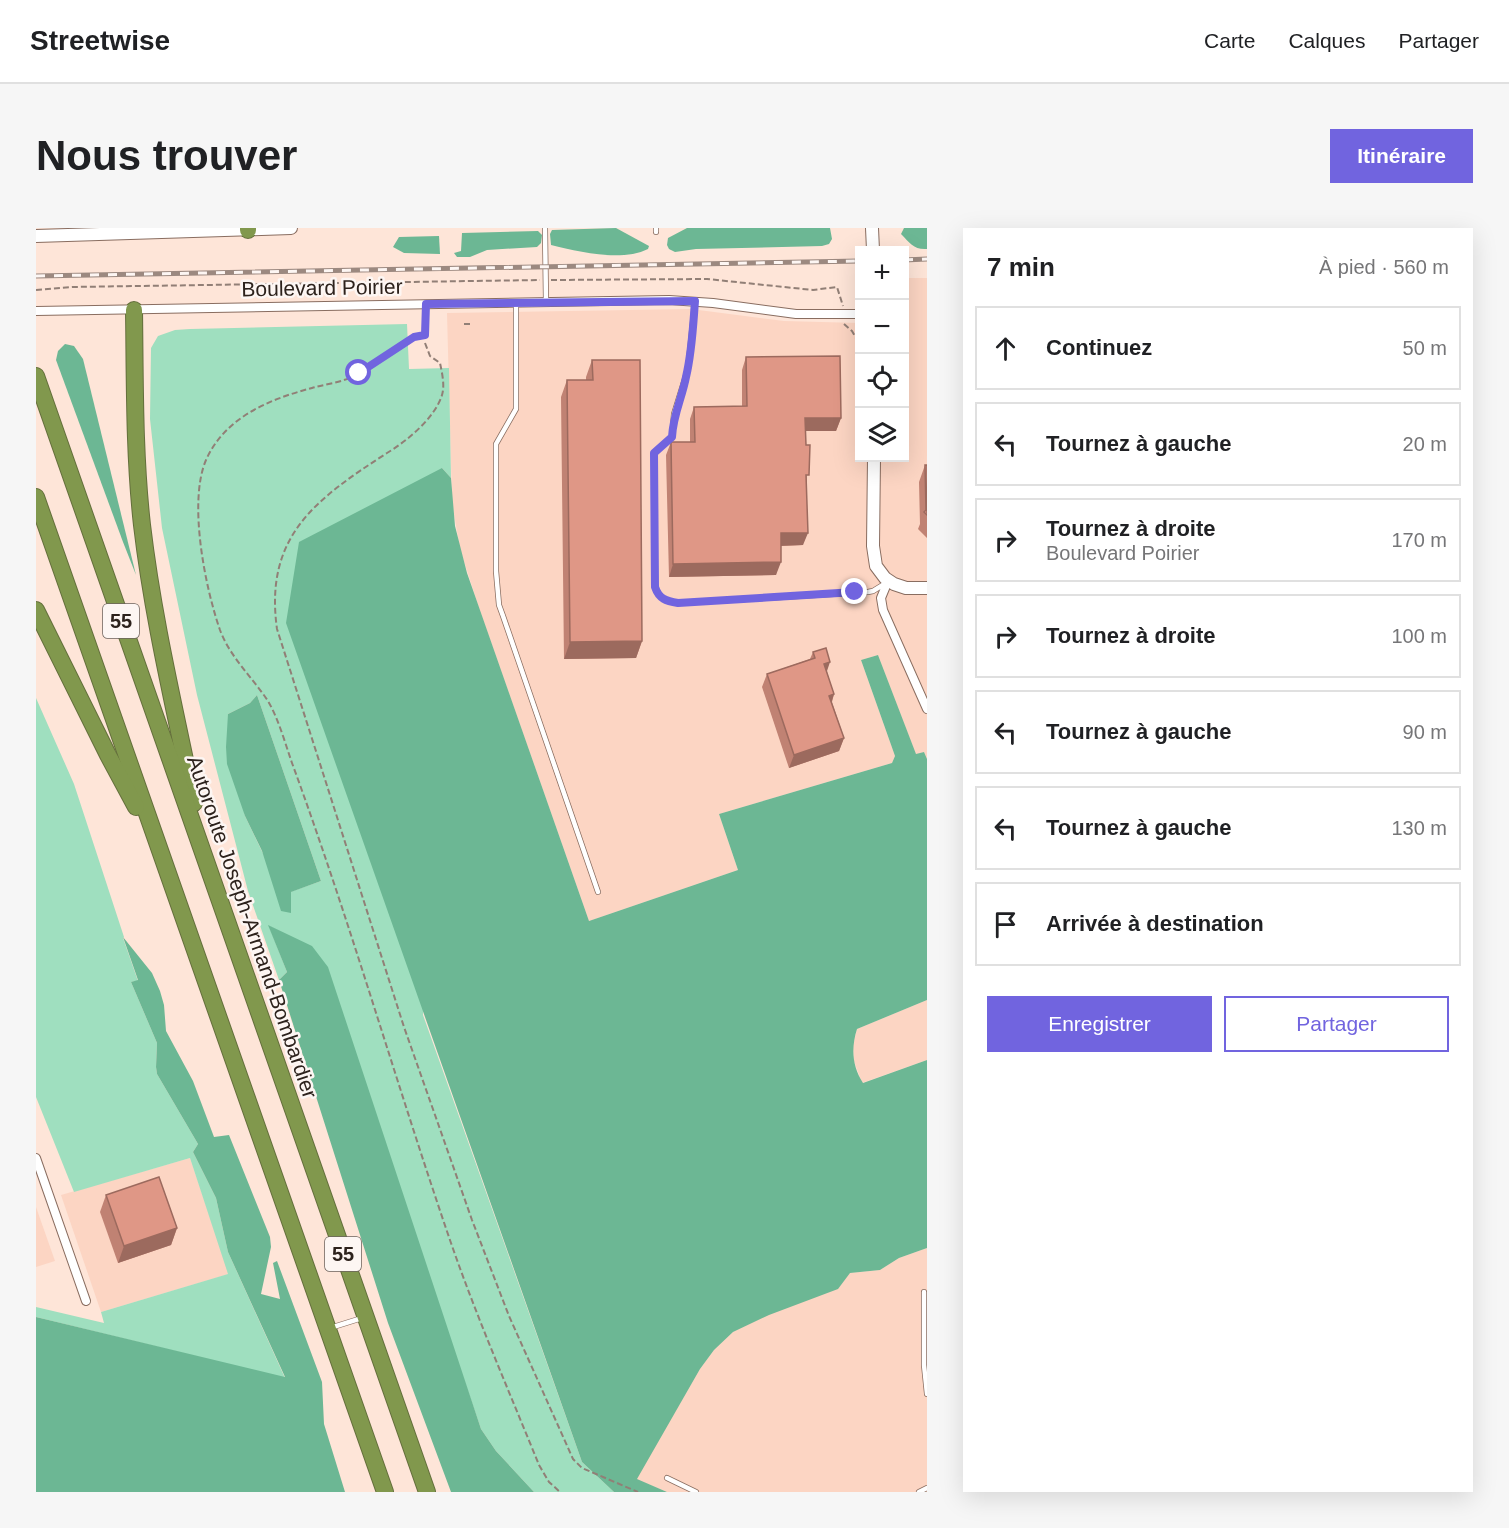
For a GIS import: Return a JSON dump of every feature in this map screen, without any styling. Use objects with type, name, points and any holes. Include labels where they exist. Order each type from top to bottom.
[{"type":"highway","points":[[134,310],[137,452],[145,544],[160,641],[207,866]]},
{"type":"highway","name":"Autoroute Joseph-Armand-Bombardier","points":[[36,376],[427,1492]]},
{"type":"highway","name":"55","points":[[36,497],[385,1492]]},
{"type":"highway","points":[[36,609],[108,755],[160,851]]},
{"type":"street","points":[[36,236],[291,228]]},
{"type":"street","points":[[873,246],[874,229]]},
{"type":"street","name":"Boulevard Poirier","points":[[36,312],[695,301],[796,314],[855,314]]},
{"type":"street","points":[[874,462],[874,557],[878,570],[888,581],[906,588],[927,588]]},
{"type":"street","points":[[888,581],[881,598],[883,610],[927,709]]},
{"type":"street","points":[[36,1158],[86,1300]]},
{"type":"lane","points":[[545,228],[546,303]]},
{"type":"lane","points":[[695,301],[688,369],[674,414],[672,437],[654,453],[655,587],[658,595],[662,599],[678,603],[861,592],[873,591],[888,581]]},
{"type":"lane","points":[[425,335],[426,304]]},
{"type":"lane","points":[[516,304],[516,409],[496,444],[495,571],[497,591],[503,616],[598,892]]},
{"type":"lane","points":[[924,1292],[924,1365],[927,1394]]},
{"type":"lane","points":[[327,1329],[365,1317]]},
{"type":"lane","points":[[667,1478],[696,1492]]},
{"type":"lane","points":[[919,1492],[927,1488]]},
{"type":"path","name":"Boulevard Poirier","points":[[36,290],[95,287],[707,279],[813,290],[837,287],[843,300]]},
{"type":"path","points":[[464,324],[470,324]]},
{"type":"path","points":[[844,325],[855,336]]},
{"type":"path","points":[[560,1492],[545,1476],[539,1465],[477,1313],[411,1124],[294,767],[273,710],[229,650],[220,630],[201,544],[198,499],[202,472],[213,447],[230,428],[249,412],[275,399],[355,375],[414,337],[425,335],[427,351],[440,363],[442,397],[415,434],[343,481],[319,501],[295,531],[279,564],[275,582],[274,605],[277,629],[404,1027],[472,1220],[509,1316],[573,1460],[582,1468],[638,1492]]},
{"type":"shaded area","points":[[909,278],[927,278],[927,759],[924,752],[916,755],[878,655],[861,660],[895,756],[892,763],[719,814],[738,870],[589,921],[460,549],[452,502],[447,313],[691,309],[784,321],[855,323],[855,462],[909,462]]},
{"type":"shaded area","points":[[927,1000],[927,1060],[862,1083],[854,1061],[853,1045],[857,1029]]},
{"type":"shaded area","points":[[190,1158],[229,1274],[101,1312],[61,1195]]},
{"type":"shaded area","points":[[36,1207],[55,1261],[36,1267]]},
{"type":"shaded area","points":[[927,1248],[927,1492],[667,1492],[636,1479],[700,1369],[714,1350],[733,1332],[849,1273],[880,1270],[899,1258]]},
{"type":"green space","points":[[616,228],[649,246],[648,249],[638,253],[613,255],[587,253],[551,245],[552,230]]},
{"type":"green space","points":[[687,228],[830,228],[832,239],[829,244],[822,246],[696,249],[675,252],[669,249],[668,238]]},
{"type":"green space","points":[[904,228],[927,228],[927,249],[915,247],[910,243],[901,234]]},
{"type":"green space","points":[[538,231],[542,235],[541,243],[537,247],[487,250],[470,257],[457,257],[454,253],[461,251],[462,233]]},
{"type":"green space","points":[[439,236],[440,254],[404,253],[393,247],[399,237]]},
{"type":"green space","points":[[407,324],[409,369],[449,368],[451,478],[442,468],[423,1015],[582,1462],[614,1492],[534,1492],[496,1451],[481,1429],[458,1362],[289,936],[269,926],[287,972],[279,980],[248,891],[197,695],[162,528],[150,419],[151,348],[158,336],[175,330]],"holes":[[[257,695],[321,881],[290,892],[291,912],[245,816],[228,714],[250,703]]]},
{"type":"green space","points":[[65,344],[74,346],[83,359],[136,575],[56,360],[58,351]]},
{"type":"green space","points":[[442,468],[451,478],[455,526],[467,573],[589,921],[738,870],[719,814],[892,763],[895,756],[861,660],[878,655],[916,754],[924,752],[927,759],[927,1000],[857,1029],[853,1050],[857,1070],[863,1083],[927,1060],[927,1248],[899,1258],[880,1270],[850,1273],[838,1289],[769,1315],[733,1332],[714,1350],[700,1369],[637,1479],[667,1492],[614,1492],[582,1462],[286,623],[299,542]]},
{"type":"green space","points":[[257,695],[321,881],[291,892],[291,913],[281,911],[262,851],[245,816],[227,764],[228,714],[250,703]]},
{"type":"green space","points":[[36,698],[74,784],[124,937],[138,981],[131,982],[157,1043],[157,1074],[198,1144],[193,1152],[216,1198],[228,1252],[285,1378],[36,1317],[36,1307],[104,1323],[101,1312],[228,1274],[190,1158],[74,1192],[36,1097]]},
{"type":"green space","points":[[268,925],[312,946],[328,967],[481,1429],[496,1451],[534,1492],[451,1492],[388,1323],[279,980],[287,972]]},
{"type":"green space","points":[[123,937],[152,973],[164,1005],[166,1031],[193,1081],[214,1137],[229,1135],[270,1237],[271,1247],[261,1294],[280,1299],[273,1263],[277,1261],[322,1382],[324,1424],[345,1492],[36,1492],[36,1317],[285,1377],[228,1252],[216,1198],[193,1152],[198,1144],[157,1074],[157,1043],[131,982],[138,980]]},
{"type":"building","points":[[840,356],[841,418],[805,418],[806,445],[810,445],[809,475],[806,475],[808,533],[781,533],[781,562],[673,564],[671,442],[695,442],[694,407],[747,406],[746,357]]},
{"type":"building","points":[[592,360],[640,360],[642,641],[570,642],[567,380],[593,380]]},
{"type":"building","points":[[925,465],[927,465],[927,515],[924,512],[926,510]]},
{"type":"building","points":[[826,648],[830,662],[824,664],[834,694],[829,696],[844,738],[794,755],[767,674],[815,658],[813,652]]},
{"type":"building","points":[[159,1177],[177,1228],[124,1246],[106,1195]]},
{"type":"railway","points":[[909,260],[927,259]]},
{"type":"railway","points":[[36,276],[855,261]]},
{"type":"route","points":[[359,373],[414,337],[425,335],[426,304],[695,301],[688,369],[674,414],[672,437],[654,453],[655,587],[658,595],[669,602],[678,603],[855,592]]}]
